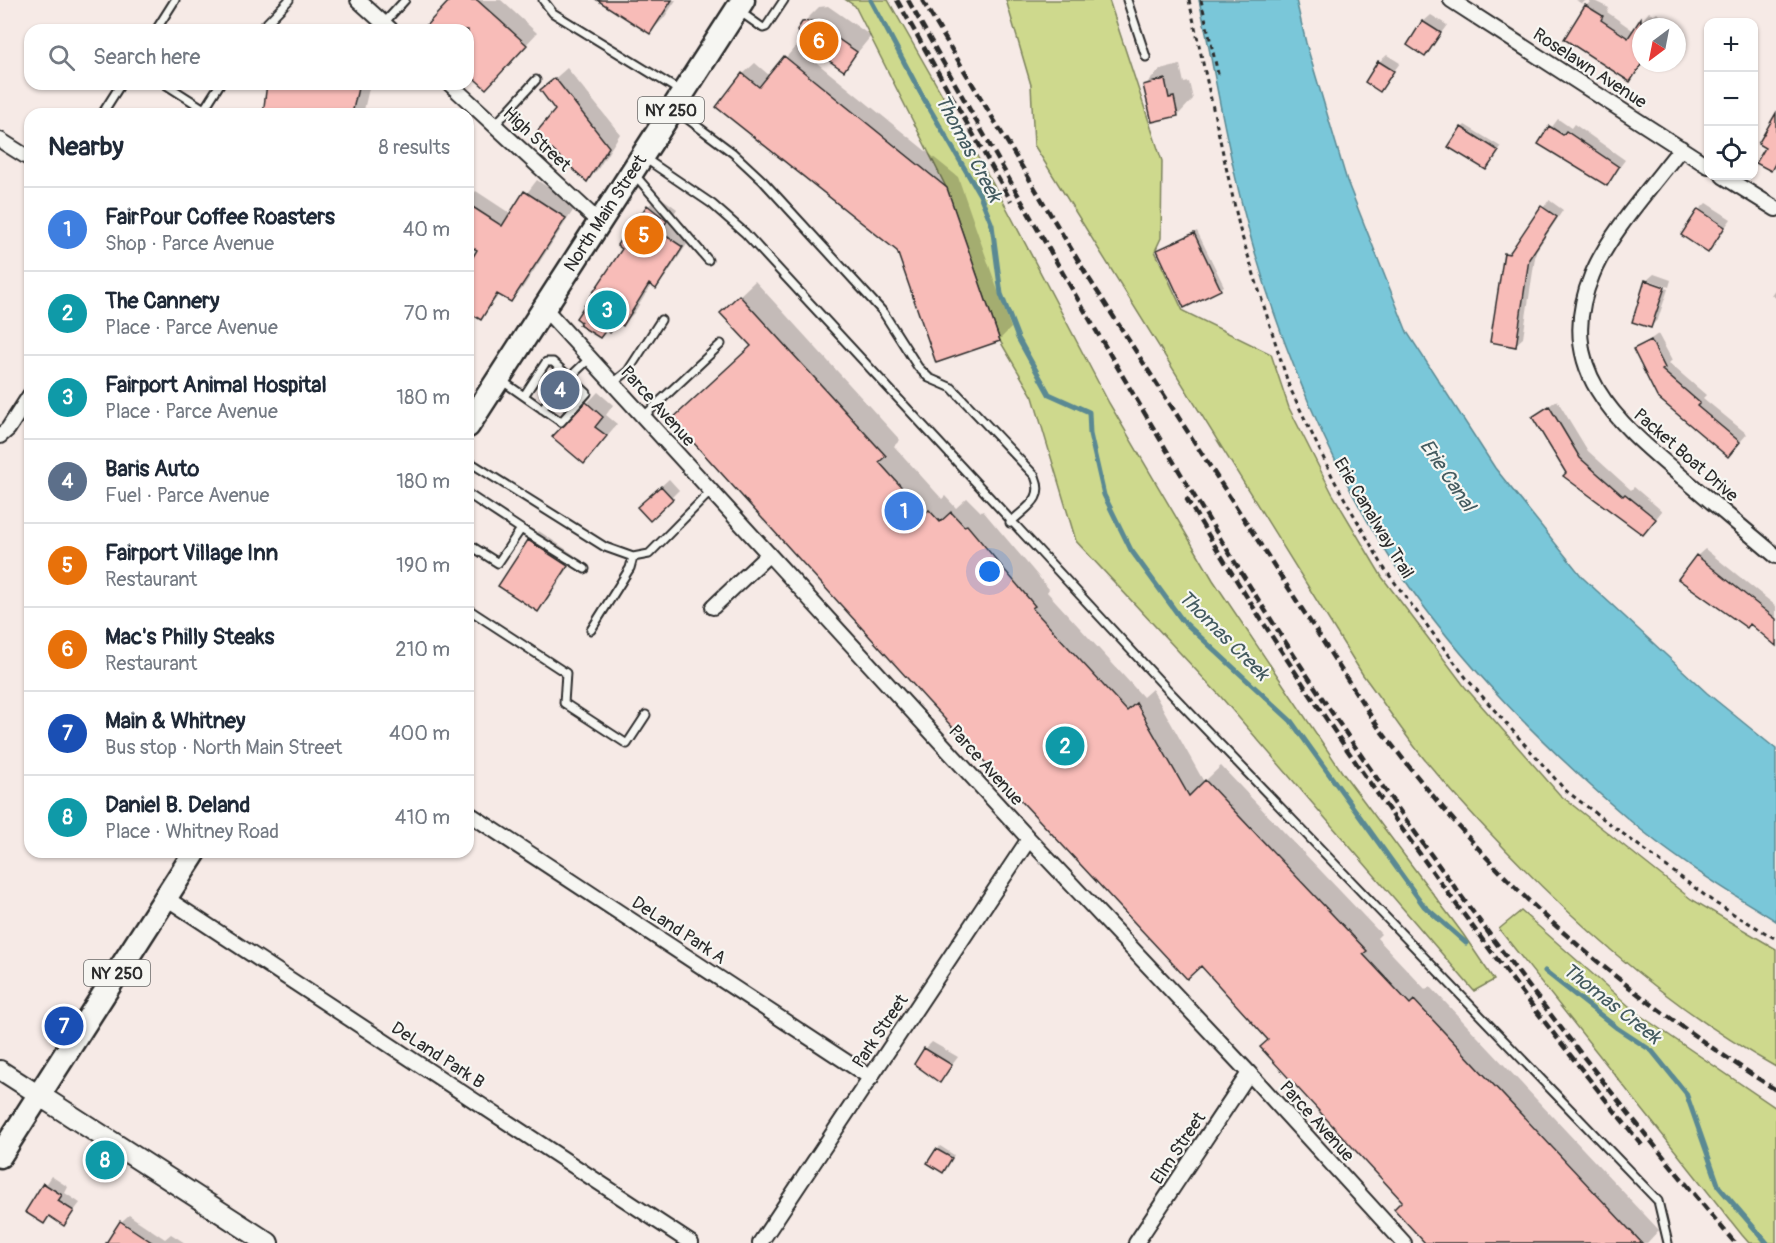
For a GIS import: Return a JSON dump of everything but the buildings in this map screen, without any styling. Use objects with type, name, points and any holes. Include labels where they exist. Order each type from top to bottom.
[{"type":"main road","name":"North Main Street","points":[[474,417],[740,5]]},
{"type":"main road","name":"NY 250","points":[[0,1156],[191,858]]},
{"type":"main road","points":[[39,1095],[268,1243]]},
{"type":"street","points":[[358,0],[384,24]]},
{"type":"street","name":"Roselawn Avenue","points":[[1451,0],[1704,163]]},
{"type":"street","name":"High Street","points":[[457,90],[599,222]]},
{"type":"street","points":[[0,140],[24,155]]},
{"type":"street","name":"Packet Boat Drive","points":[[1681,148],[1606,248],[1592,273],[1583,300],[1580,324],[1582,350],[1590,376],[1615,417],[1636,438],[1776,556]]},
{"type":"street","points":[[1730,180],[1776,209]]},
{"type":"street","name":"Parce Avenue","points":[[544,308],[1029,839],[1249,1073],[1404,1243]]},
{"type":"street","points":[[0,436],[8,429],[24,404]]},
{"type":"street","points":[[713,607],[770,554]]},
{"type":"street","name":"DeLand Park A","points":[[474,817],[871,1078]]},
{"type":"street","name":"Park Street","points":[[760,1243],[1029,839]]},
{"type":"street","name":"DeLand Park B","points":[[166,898],[691,1243]]},
{"type":"street","points":[[0,1070],[39,1095]]},
{"type":"street","name":"Elm Street","points":[[1136,1243],[1249,1073]]},
{"type":"lane","points":[[160,24],[175,0]]},
{"type":"lane","points":[[266,24],[289,0]]},
{"type":"lane","points":[[389,24],[405,0]]},
{"type":"lane","points":[[543,0],[554,13],[677,100],[763,181],[884,312],[918,366],[929,378],[952,388],[1035,476],[1040,489],[1038,496],[1010,523]]},
{"type":"lane","points":[[740,5],[763,28],[766,27],[784,0]]},
{"type":"lane","points":[[1127,0],[1146,57]]},
{"type":"lane","points":[[495,125],[536,80]]},
{"type":"lane","points":[[106,108],[117,90]]},
{"type":"lane","points":[[173,90],[197,108]]},
{"type":"lane","points":[[205,108],[216,90]]},
{"type":"lane","points":[[637,164],[708,260]]},
{"type":"lane","points":[[637,164],[712,204],[745,233],[1010,523],[1658,1201],[1668,1243]]},
{"type":"lane","points":[[613,383],[628,370],[661,320]]},
{"type":"lane","points":[[644,416],[721,344]]},
{"type":"lane","points":[[569,379],[590,358]]},
{"type":"lane","points":[[499,378],[542,409],[561,422],[587,393],[553,362],[546,362],[524,396]]},
{"type":"lane","points":[[542,409],[550,399]]},
{"type":"lane","points":[[474,465],[605,547],[633,557],[649,554],[711,491]]},
{"type":"lane","points":[[474,498],[585,569]]},
{"type":"lane","points":[[474,548],[498,563],[521,529]]},
{"type":"lane","points":[[591,630],[630,568],[633,557]]},
{"type":"lane","points":[[474,613],[566,673],[564,703],[627,744],[646,715]]},
{"type":"path","name":"Erie Canalway Trail","points":[[1189,0],[1240,230],[1289,386],[1334,480],[1384,568],[1467,679],[1565,790],[1715,903],[1776,939]]},
{"type":"path","points":[[1201,0],[1219,78]]},
{"type":"green space","points":[[846,0],[888,0],[1005,205],[1109,403],[1213,580],[1342,772],[1463,934],[1494,980],[1474,991],[1221,697],[1076,541],[1033,397],[1000,341],[947,189],[855,6]]},
{"type":"green space","points":[[1006,0],[1109,0],[1162,161],[1161,238],[1155,251],[1183,311],[1271,354],[1289,408],[1332,493],[1382,577],[1465,687],[1560,795],[1691,899],[1776,949],[1776,1067],[1726,1037],[1678,1004],[1587,929],[1544,889],[1463,804],[1401,729],[1363,675],[1034,145],[1031,85]]},
{"type":"green space","points":[[1521,911],[1638,1014],[1776,1108],[1776,1243],[1749,1243],[1499,929]]},
{"type":"water","name":"Erie Canal","points":[[1199,0],[1296,0],[1306,43],[1347,181],[1407,332],[1495,468],[1583,578],[1707,693],[1776,749],[1776,921],[1663,846],[1627,818],[1565,762],[1477,672],[1424,607],[1400,573],[1351,491],[1289,355],[1258,262],[1238,189]]},
{"type":"waterway","name":"Thomas Creek","points":[[871,0],[920,92],[980,195],[992,225],[1001,294],[1018,338],[1049,394],[1089,412],[1090,434],[1104,495],[1131,550],[1182,620],[1291,721],[1424,906],[1466,943]]},
{"type":"waterway","name":"Thomas Creek","points":[[1545,971],[1617,1028],[1652,1051],[1686,1093],[1719,1187],[1767,1243]]},
{"type":"railway","points":[[897,0],[1011,201]]},
{"type":"railway","points":[[908,0],[1113,359],[1241,572],[1297,660],[1415,832],[1476,916],[1603,1082],[1735,1243]]},
{"type":"railway","points":[[922,0],[1088,277],[1378,727],[1445,811],[1544,915],[1595,960],[1645,999],[1696,1037],[1776,1090]]},
{"type":"railway","points":[[1186,498],[1291,666],[1402,829],[1519,989],[1642,1145]]},
{"type":"place","name":"Mac's Philly Steaks","points":[[819,41]]},
{"type":"place","name":"Fairport Village Inn","points":[[644,235]]},
{"type":"place","name":"Fairport Animal Hospital","points":[[607,310]]},
{"type":"place","name":"Baris Auto","points":[[560,390]]},
{"type":"place","name":"FairPour Coffee Roasters","points":[[904,511]]},
{"type":"place","name":"The Cannery","points":[[1065,746]]},
{"type":"place","name":"Main & Whitney","points":[[64,1026]]},
{"type":"place","name":"Daniel B. Deland","points":[[105,1160]]}]
